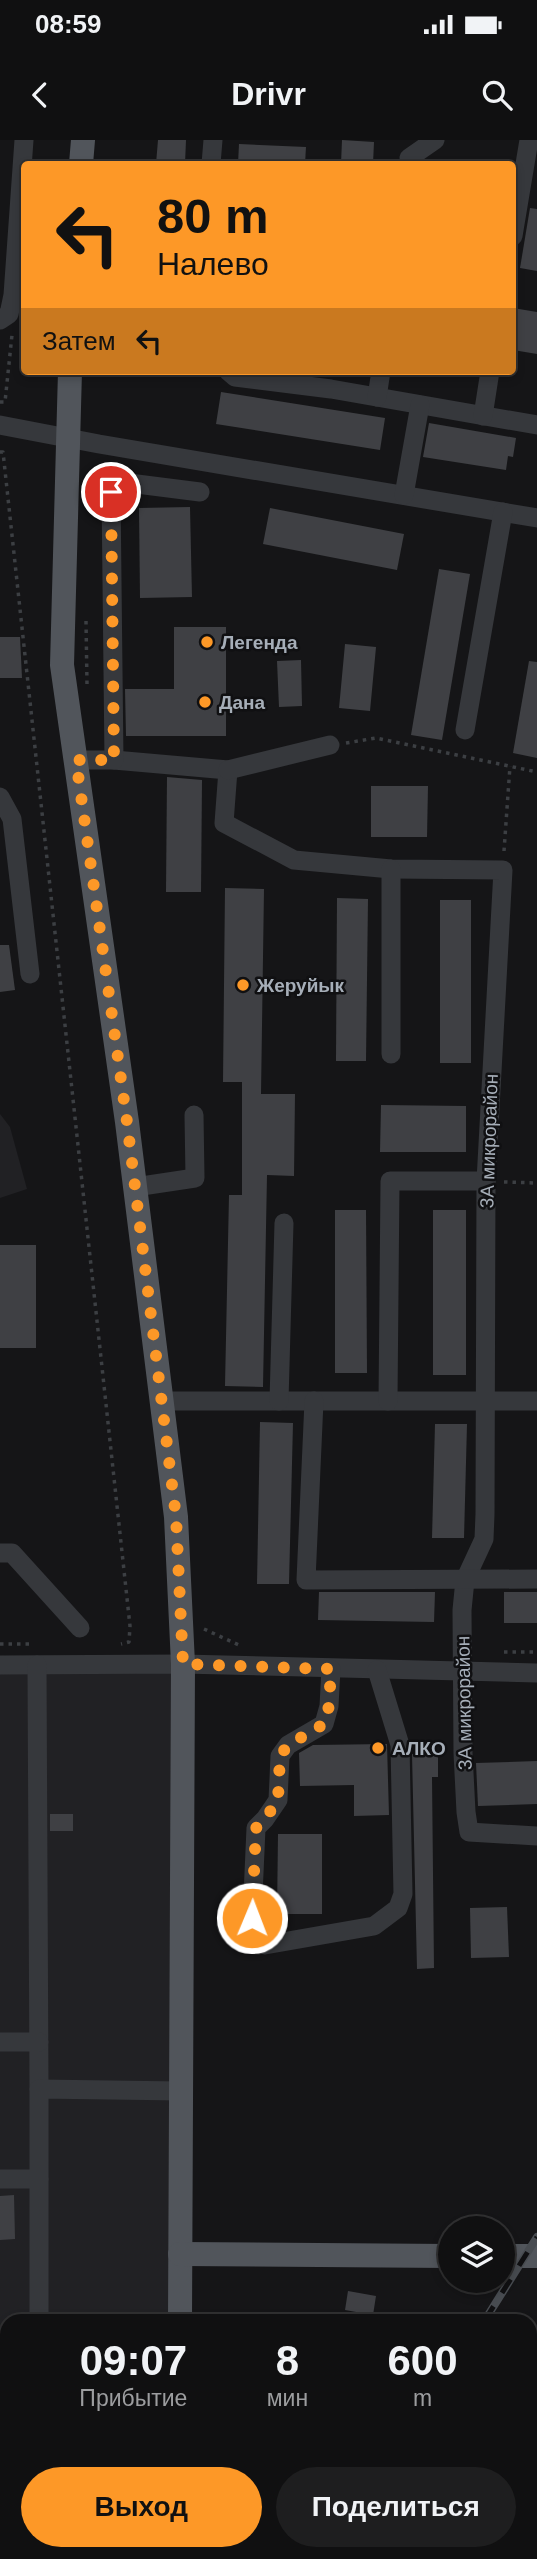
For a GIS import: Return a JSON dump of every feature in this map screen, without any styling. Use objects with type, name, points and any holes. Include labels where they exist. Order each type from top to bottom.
[{"type":"main road","points":[[81,161],[83,140]]},
{"type":"main road","points":[[71,375],[62,665],[135,1187],[176,1517],[183,1664],[180,2314]]},
{"type":"main road","points":[[180,2255],[438,2256]]},
{"type":"main road","points":[[515,2256],[537,2256]]},
{"type":"street","points":[[23,161],[24,140]]},
{"type":"street","points":[[211,161],[213,140]]},
{"type":"street","points":[[408,154],[435,140]]},
{"type":"street","points":[[516,228],[528,198],[529,140]]},
{"type":"street","points":[[0,320],[9,314],[13,295],[21,182]]},
{"type":"street","points":[[233,375],[537,425]]},
{"type":"street","points":[[377,397],[380,375]]},
{"type":"street","points":[[483,416],[489,375]]},
{"type":"street","points":[[404,495],[420,405]]},
{"type":"street","points":[[0,425],[537,518]]},
{"type":"street","points":[[114,760],[111,492],[129,482],[200,492]]},
{"type":"street","points":[[465,730],[503,512]]},
{"type":"street","points":[[76,760],[114,760],[228,770],[330,745]]},
{"type":"street","points":[[228,770],[224,823],[294,860],[391,869],[503,870]]},
{"type":"street","points":[[0,797],[12,819],[30,974]]},
{"type":"street","points":[[391,869],[391,1054]]},
{"type":"street","name":"3А микрорайон","points":[[503,870],[486,1181],[484,1539],[465,1580],[462,1610],[463,1753],[470,1832],[537,1836]]},
{"type":"street","points":[[135,1187],[195,1178],[194,1115]]},
{"type":"street","points":[[388,1401],[390,1181],[486,1181]]},
{"type":"street","points":[[279,1401],[284,1223]]},
{"type":"street","points":[[161,1401],[537,1401]]},
{"type":"street","points":[[314,1401],[306,1580],[537,1579]]},
{"type":"street","points":[[0,1553],[12,1553],[80,1628]]},
{"type":"street","points":[[0,1665],[183,1664],[537,1673]]},
{"type":"street","points":[[37,1665],[39,2314]]},
{"type":"street","points":[[252,1918],[256,1828],[278,1800],[280,1756],[288,1745],[324,1724],[329,1706],[331,1669]]},
{"type":"street","points":[[265,1945],[374,1926],[398,1908],[403,1894],[400,1745],[377,1670]]},
{"type":"street","points":[[0,2042],[38,2042]]},
{"type":"street","points":[[38,2089],[181,2091]]},
{"type":"street","points":[[0,2179],[39,2179]]},
{"type":"path","points":[[0,452],[3,452],[39,806],[92,1258],[130,1626]]},
{"type":"path","points":[[330,745],[376,738],[537,772]]},
{"type":"path","points":[[503,870],[510,766]]},
{"type":"path","points":[[486,1181],[537,1183]]},
{"type":"shaded area","points":[[0,1114],[10,1127],[27,1189],[0,1198]]},
{"type":"shaded area","points":[[183,1664],[180,2314],[0,2314],[0,1665]]},
{"type":"building","points":[[158,140],[186,140],[185,161],[156,161]]},
{"type":"building","points":[[342,140],[374,142],[373,161],[341,161]]},
{"type":"building","points":[[239,144],[306,147],[305,161],[238,161]]},
{"type":"building","points":[[530,208],[537,209],[537,271],[520,268]]},
{"type":"building","points":[[516,308],[537,312],[537,354],[516,350]]},
{"type":"building","points":[[221,392],[385,418],[380,450],[216,424]]},
{"type":"building","points":[[429,423],[516,438],[513,457],[508,456],[506,470],[423,457]]},
{"type":"building","points":[[190,507],[192,597],[140,598],[139,508]]},
{"type":"building","points":[[270,508],[404,534],[397,570],[263,544]]},
{"type":"building","points":[[439,569],[470,574],[442,740],[411,735]]},
{"type":"building","points":[[174,627],[226,627],[226,736],[126,736],[125,689],[174,689]]},
{"type":"building","points":[[0,637],[20,637],[22,678],[0,678]]},
{"type":"building","points":[[345,644],[376,647],[370,711],[339,708]]},
{"type":"building","points":[[301,660],[302,706],[279,707],[277,661]]},
{"type":"building","points":[[529,661],[537,662],[537,758],[513,753]]},
{"type":"building","points":[[167,777],[202,780],[201,892],[166,892]]},
{"type":"building","points":[[371,786],[428,786],[427,837],[371,837]]},
{"type":"building","points":[[225,888],[264,889],[261,1094],[295,1094],[294,1176],[267,1175],[263,1387],[225,1386],[229,1195],[242,1195],[242,1082],[223,1082]]},
{"type":"building","points":[[337,898],[368,899],[366,1061],[336,1061]]},
{"type":"building","points":[[440,900],[471,900],[471,1063],[440,1063]]},
{"type":"building","points":[[0,945],[9,945],[15,990],[0,992]]},
{"type":"building","points":[[381,1105],[466,1106],[466,1152],[380,1152]]},
{"type":"building","points":[[335,1210],[366,1210],[367,1373],[335,1373]]},
{"type":"building","points":[[433,1210],[466,1210],[466,1375],[433,1375]]},
{"type":"building","points":[[0,1245],[36,1245],[36,1348],[0,1348]]},
{"type":"building","points":[[260,1422],[293,1423],[289,1584],[257,1584]]},
{"type":"building","points":[[435,1424],[467,1424],[464,1538],[432,1538]]},
{"type":"building","points":[[319,1592],[435,1592],[434,1622],[318,1620]]},
{"type":"building","points":[[504,1592],[537,1592],[537,1623],[504,1623]]},
{"type":"building","points":[[387,1744],[389,1815],[354,1816],[354,1785],[300,1786],[299,1753],[313,1745]]},
{"type":"building","points":[[438,1753],[438,1777],[432,1777],[434,1968],[417,1969],[412,1754]]},
{"type":"building","points":[[537,1761],[537,1804],[478,1806],[476,1763]]},
{"type":"building","points":[[50,1814],[73,1814],[73,1831],[50,1831]]},
{"type":"building","points":[[278,1834],[322,1834],[322,1914],[277,1914]]},
{"type":"building","points":[[507,1907],[509,1957],[471,1958],[470,1908]]},
{"type":"building","points":[[14,2195],[15,2239],[0,2240],[0,2196]]},
{"type":"building","points":[[348,2291],[376,2296],[373,2314],[345,2310]]},
{"type":"railway","points":[[489,2314],[537,2237]]},
{"type":"place","name":"Легенда","points":[[207,642]]},
{"type":"place","name":"Дана","points":[[205,702]]},
{"type":"place","name":"Жеруйык","points":[[243,985]]},
{"type":"place","name":"АЛКО","points":[[378,1748]]},
{"type":"route","points":[[111,492],[114,760],[76,760],[127,1122],[176,1517],[183,1664],[331,1669],[329,1706],[324,1724],[288,1745],[280,1756],[278,1800],[256,1828],[252,1918]]}]
